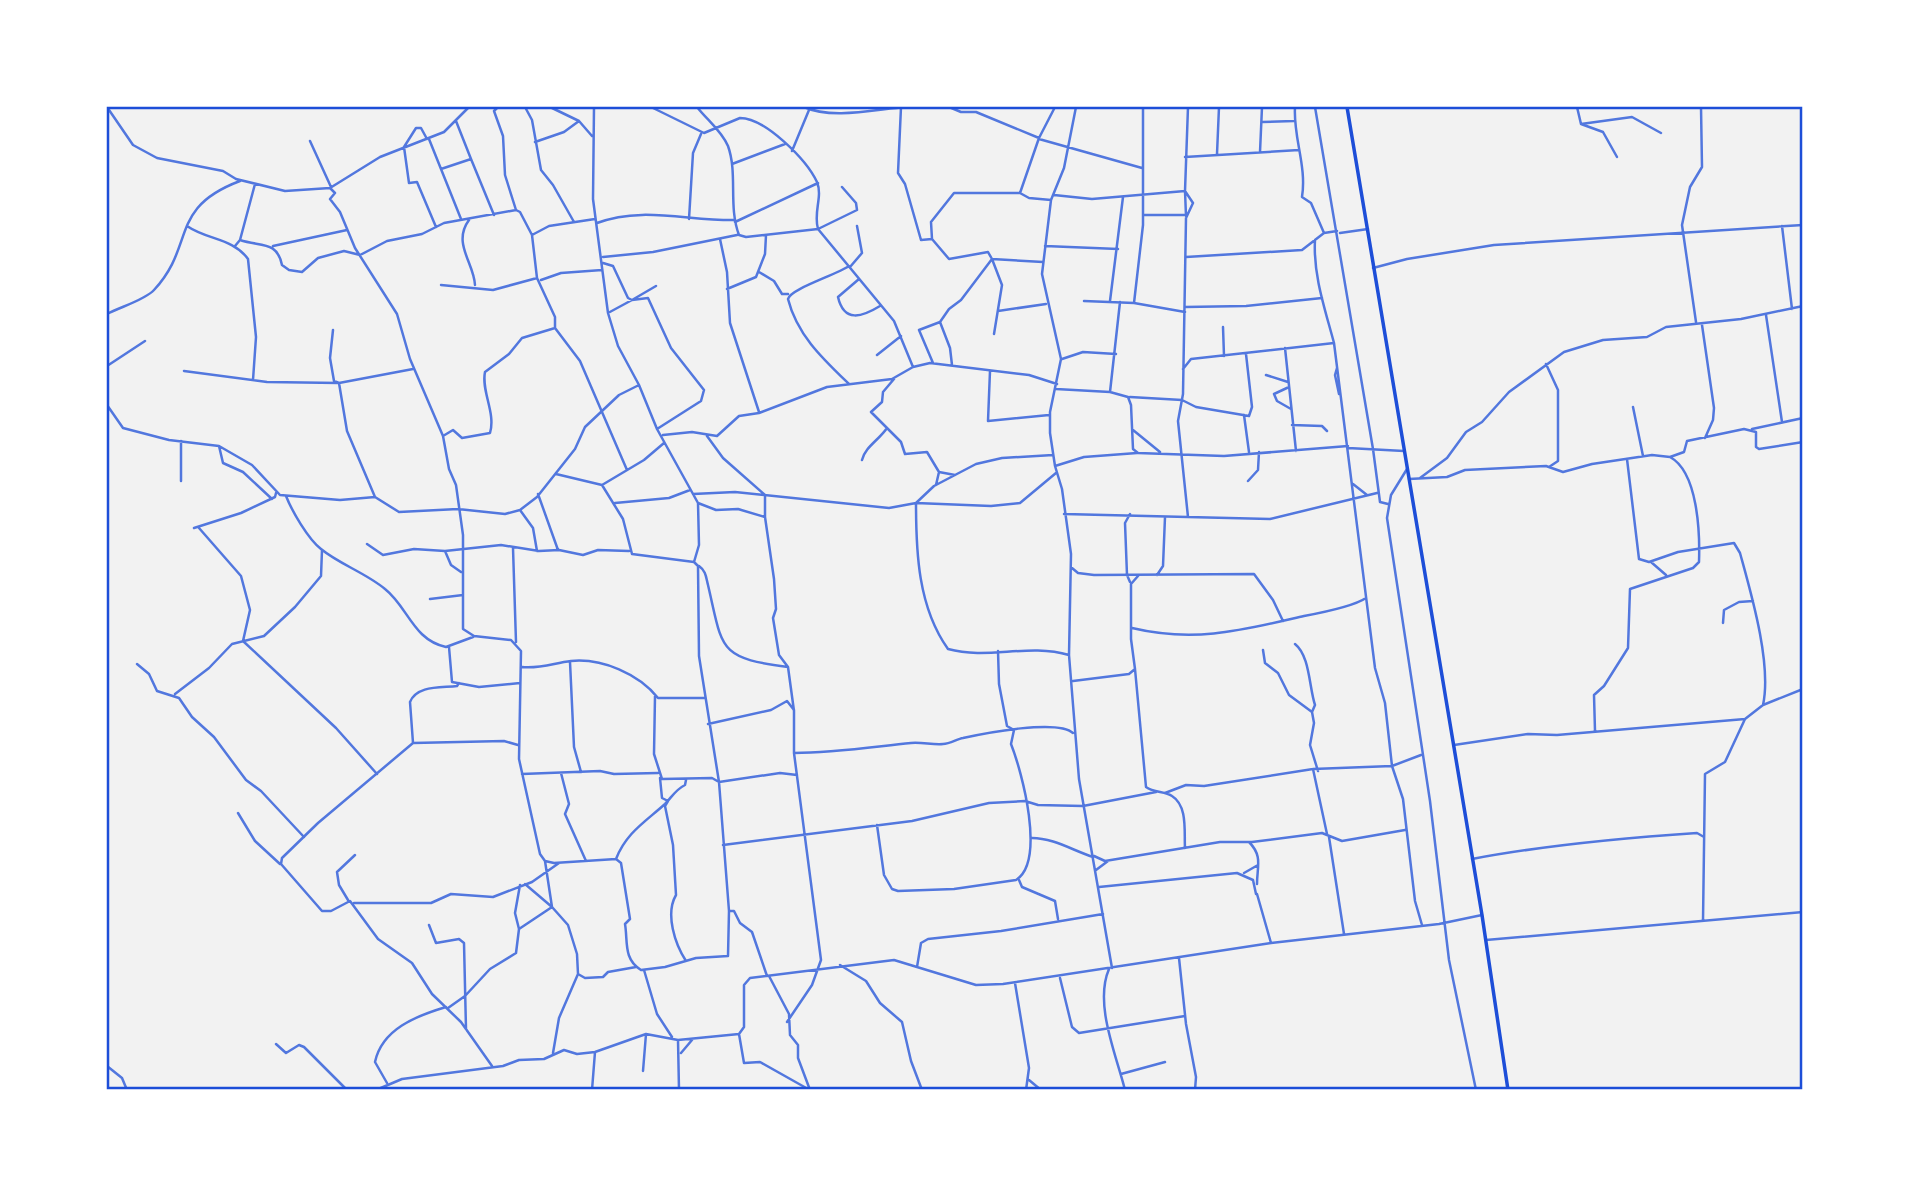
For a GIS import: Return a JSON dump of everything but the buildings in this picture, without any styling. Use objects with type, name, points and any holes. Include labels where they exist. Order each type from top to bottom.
[{"type":"highway","points":[[1348,107],[1482,915],[1508,1090]]},
{"type":"street","points":[[107,107],[128,140],[143,152],[157,158],[223,171],[242,180],[291,192],[331,187],[380,157],[444,132],[469,107]]},
{"type":"street","points":[[490,107],[503,136],[505,175],[516,210],[520,212],[532,235],[539,279],[555,317],[555,328],[580,361],[627,470]]},
{"type":"street","points":[[494,112],[498,107]]},
{"type":"street","points":[[524,107],[532,120],[543,174],[554,185],[574,222]]},
{"type":"street","points":[[550,107],[579,121],[590,130],[593,138]]},
{"type":"street","points":[[594,107],[592,180],[608,313],[618,346],[639,385],[657,429],[663,435],[664,443],[698,503],[698,556],[694,562]]},
{"type":"street","points":[[652,107],[702,132],[718,129],[740,118],[750,119],[771,128],[818,183],[819,203],[814,217],[818,229],[894,321],[913,368]]},
{"type":"street","points":[[697,107],[718,129],[728,148],[735,222],[739,235]]},
{"type":"street","points":[[804,107],[861,113],[906,107]]},
{"type":"street","points":[[859,107],[861,113]]},
{"type":"street","points":[[900,107],[898,173],[905,184],[921,240],[932,239]]},
{"type":"street","points":[[950,107],[961,113],[976,112],[1039,139],[1142,169]]},
{"type":"street","points":[[976,112],[978,107]]},
{"type":"street","points":[[1020,193],[1039,139],[1055,107]]},
{"type":"street","points":[[1076,107],[1069,146],[1051,200],[1042,262],[1047,304],[1061,359],[1049,415],[1053,456],[1062,489],[1071,568],[1069,655],[1073,681],[1074,735],[1083,806],[1104,914],[1111,968],[1103,991],[1105,1017],[1125,1090]]},
{"type":"street","points":[[1134,303],[1141,259],[1143,107]]},
{"type":"street","points":[[1188,107],[1185,157],[1185,312],[1182,400],[1178,421],[1188,517]]},
{"type":"street","points":[[1217,154],[1219,107]]},
{"type":"street","points":[[1260,152],[1262,107]]},
{"type":"street","points":[[1295,107],[1294,121],[1304,179],[1302,197],[1311,203],[1324,233]]},
{"type":"street","points":[[1315,107],[1373,449],[1377,493],[1380,502],[1388,504]]},
{"type":"street","points":[[1577,107],[1581,124]]},
{"type":"street","points":[[1696,322],[1683,233],[1688,196],[1702,167],[1702,107]]},
{"type":"street","points":[[792,151],[810,109]]},
{"type":"street","points":[[1581,124],[1632,117],[1661,133]]},
{"type":"street","points":[[456,121],[494,215]]},
{"type":"street","points":[[536,142],[564,132],[579,121]]},
{"type":"street","points":[[1262,122],[1294,121]]},
{"type":"street","points":[[1581,124],[1603,132],[1617,157]]},
{"type":"street","points":[[436,227],[418,183],[409,183],[404,147],[416,128],[421,128],[433,144],[461,219]]},
{"type":"street","points":[[689,219],[693,153],[702,132]]},
{"type":"street","points":[[310,141],[335,193],[330,200],[340,212],[360,256],[397,314],[414,369],[443,436],[449,470],[456,485],[463,550],[463,629],[474,636],[516,642]]},
{"type":"street","points":[[731,164],[785,144]]},
{"type":"street","points":[[1185,157],[1299,150]]},
{"type":"street","points":[[441,169],[471,159]]},
{"type":"street","points":[[107,314],[153,292],[171,266],[186,226],[205,199],[218,189],[242,180]]},
{"type":"street","points":[[532,235],[544,228],[574,222],[597,222],[659,213],[689,219],[735,222],[818,183]]},
{"type":"street","points":[[235,246],[240,240],[255,184]]},
{"type":"street","points":[[603,257],[739,235],[818,229],[857,210],[856,203],[842,187]]},
{"type":"street","points":[[1054,195],[1092,199],[1123,197],[1142,192],[1185,191]]},
{"type":"street","points":[[1185,191],[1193,204],[1186,217]]},
{"type":"street","points":[[994,334],[1002,285],[988,251],[949,259],[932,239],[931,222],[954,193],[1020,193],[1029,198],[1051,200]]},
{"type":"street","points":[[1110,301],[1123,197]]},
{"type":"street","points":[[360,256],[387,242],[461,219],[469,220],[516,210]]},
{"type":"street","points":[[1143,215],[1186,217]]},
{"type":"street","points":[[469,220],[464,231],[464,254],[474,272],[475,287]]},
{"type":"street","points":[[1373,268],[1406,259],[1494,245],[1803,225]]},
{"type":"street","points":[[186,226],[235,246],[248,261],[256,337],[253,380]]},
{"type":"street","points":[[759,272],[774,281],[782,293],[789,294],[830,278],[850,267],[862,253],[857,226]]},
{"type":"street","points":[[1782,226],[1792,309]]},
{"type":"street","points":[[1185,257],[1302,250],[1324,233],[1368,229]]},
{"type":"street","points":[[240,240],[272,246],[347,230]]},
{"type":"street","points":[[727,289],[749,281],[759,272],[765,254],[766,235]]},
{"type":"street","points":[[719,239],[727,272],[733,332],[759,413]]},
{"type":"street","points":[[1315,240],[1314,258],[1338,368],[1367,607],[1392,766],[1401,789],[1415,901],[1422,926]]},
{"type":"street","points":[[272,246],[279,252],[281,264],[296,272],[307,270],[318,258],[348,251],[360,256]]},
{"type":"street","points":[[1045,246],[1118,249]]},
{"type":"street","points":[[992,259],[1042,262]]},
{"type":"street","points":[[933,363],[919,330],[940,322],[949,309],[961,300],[992,259]]},
{"type":"street","points":[[603,263],[613,266],[628,298],[649,299],[671,348],[704,390],[701,401],[657,429]]},
{"type":"street","points":[[441,285],[495,290],[574,271],[603,270]]},
{"type":"street","points":[[859,278],[838,297],[845,312],[850,316],[860,317],[880,306]]},
{"type":"street","points":[[608,313],[656,286]]},
{"type":"street","points":[[789,294],[793,316],[811,346],[849,384]]},
{"type":"street","points":[[1185,307],[1246,306],[1322,298]]},
{"type":"street","points":[[1084,301],[1134,303],[1185,312]]},
{"type":"street","points":[[1110,392],[1120,302]]},
{"type":"street","points":[[998,312],[1047,304]]},
{"type":"street","points":[[1420,478],[1447,458],[1466,432],[1482,422],[1509,392],[1564,352],[1593,342],[1647,337],[1666,327],[1765,314],[1803,306]]},
{"type":"street","points":[[1765,314],[1782,422]]},
{"type":"street","points":[[940,322],[951,349],[952,366]]},
{"type":"street","points":[[1702,323],[1714,408],[1713,420],[1704,438]]},
{"type":"street","points":[[1223,327],[1224,356]]},
{"type":"street","points":[[443,436],[453,430],[461,438],[490,433],[492,429],[488,415],[492,404],[485,387],[485,372],[509,354],[522,338],[555,328]]},
{"type":"street","points":[[333,330],[330,358],[334,381],[339,383]]},
{"type":"street","points":[[877,355],[901,336]]},
{"type":"street","points":[[107,366],[145,341]]},
{"type":"street","points":[[1182,354],[1191,359],[1334,343]]},
{"type":"street","points":[[1285,348],[1296,451]]},
{"type":"street","points":[[1061,359],[1080,352],[1116,354]]},
{"type":"street","points":[[936,485],[939,472],[927,453],[905,454],[901,442],[871,410],[882,402],[884,389],[913,368],[933,363],[1029,375],[1056,386],[1110,392],[1128,397],[1182,400],[1196,407],[1244,415],[1251,414],[1252,407],[1246,354]]},
{"type":"street","points":[[1183,369],[1191,359]]},
{"type":"street","points":[[1546,364],[1558,390],[1558,461],[1549,467]]},
{"type":"street","points":[[184,371],[253,380],[339,383],[414,369]]},
{"type":"street","points":[[990,370],[988,421],[1049,415]]},
{"type":"street","points":[[1266,375],[1288,382]]},
{"type":"street","points":[[663,435],[692,432],[707,436],[719,435],[739,416],[759,413],[821,389],[895,379]]},
{"type":"street","points":[[339,383],[347,431],[375,497]]},
{"type":"street","points":[[107,405],[123,428],[219,446],[253,465],[276,494],[340,500],[375,497],[400,512],[458,509],[505,514],[520,510],[538,494],[575,449],[585,427],[619,395],[639,385]]},
{"type":"street","points":[[1289,387],[1274,394],[1277,401],[1290,410]]},
{"type":"street","points":[[1128,397],[1131,405],[1133,449],[1138,453]]},
{"type":"street","points":[[1633,407],[1643,456]]},
{"type":"street","points":[[1244,415],[1249,452]]},
{"type":"street","points":[[1409,479],[1447,477],[1465,470],[1549,467],[1563,472],[1643,456],[1670,457],[1684,453],[1687,441],[1803,418]]},
{"type":"street","points":[[1292,425],[1322,426],[1327,431]]},
{"type":"street","points":[[862,460],[865,450],[881,438],[887,428]]},
{"type":"street","points":[[1132,429],[1163,454]]},
{"type":"street","points":[[1750,429],[1758,436],[1757,448],[1769,449],[1789,442],[1803,442]]},
{"type":"street","points":[[707,436],[723,458],[765,495],[765,517],[774,579],[776,609],[773,618],[776,646],[788,667],[794,711],[794,753],[806,834],[820,968],[788,1022]]},
{"type":"street","points":[[181,441],[181,481]]},
{"type":"street","points":[[602,485],[664,443]]},
{"type":"street","points":[[219,446],[223,463],[243,472],[272,499]]},
{"type":"street","points":[[1055,466],[1067,460],[1138,453],[1224,456],[1249,452],[1348,447],[1404,451]]},
{"type":"street","points":[[1248,481],[1258,470],[1259,452]]},
{"type":"street","points":[[1067,460],[1053,456],[997,459],[976,464],[936,485],[916,503],[917,551],[923,594],[948,649],[965,653],[1049,649],[1069,655]]},
{"type":"street","points":[[1595,732],[1594,695],[1608,682],[1628,648],[1627,594],[1631,588],[1697,566],[1699,548],[1692,485],[1682,463],[1670,457]]},
{"type":"street","points":[[1627,459],[1637,555],[1640,561],[1651,562],[1669,554],[1736,544],[1761,637],[1765,685],[1763,705]]},
{"type":"street","points":[[1407,469],[1388,504],[1396,587],[1430,801],[1443,922],[1476,1090]]},
{"type":"street","points":[[939,472],[956,475]]},
{"type":"street","points":[[693,494],[722,491],[889,508],[916,503],[991,506],[1020,503],[1056,473]]},
{"type":"street","points":[[556,474],[602,485],[625,525],[629,551]]},
{"type":"street","points":[[1353,484],[1370,496]]},
{"type":"street","points":[[614,503],[669,498],[690,490]]},
{"type":"street","points":[[1064,514],[1270,519],[1377,493]]},
{"type":"street","points":[[243,641],[250,610],[241,576],[196,528],[272,499],[276,494]]},
{"type":"street","points":[[538,494],[558,550]]},
{"type":"street","points":[[286,496],[292,512],[322,550],[385,589],[412,626],[438,644],[449,647],[474,636]]},
{"type":"street","points":[[698,503],[716,510],[738,509],[765,517]]},
{"type":"street","points":[[520,510],[533,528],[537,551]]},
{"type":"street","points":[[1130,514],[1125,523],[1127,575],[1131,584],[1145,783],[1146,788],[1176,799],[1183,811],[1185,848]]},
{"type":"street","points":[[1157,575],[1163,566],[1165,516]]},
{"type":"street","points":[[367,544],[383,555],[414,549],[445,551],[513,547],[537,551],[558,550],[583,555],[598,550],[629,551],[633,554],[694,562],[705,572],[713,616],[726,648],[744,660],[788,667]]},
{"type":"street","points":[[513,547],[516,642],[521,651],[523,667],[518,745],[521,774],[535,834],[545,861],[552,907]]},
{"type":"street","points":[[174,694],[209,668],[232,644],[264,636],[303,599],[323,571],[322,550]]},
{"type":"street","points":[[445,551],[451,565],[461,572]]},
{"type":"street","points":[[1651,562],[1666,575]]},
{"type":"street","points":[[578,974],[585,978],[603,977],[608,972],[636,967],[665,967],[686,961],[728,956],[729,911],[719,782],[699,656],[698,566]]},
{"type":"street","points":[[1071,568],[1079,573],[1138,576],[1256,574],[1283,621]]},
{"type":"street","points":[[1131,584],[1138,576]]},
{"type":"street","points":[[430,598],[463,595]]},
{"type":"street","points":[[1132,628],[1157,634],[1222,634],[1283,621],[1366,598]]},
{"type":"street","points":[[1723,623],[1724,610],[1742,601],[1753,600]]},
{"type":"street","points":[[1361,601],[1367,607]]},
{"type":"street","points":[[243,641],[336,728],[377,775]]},
{"type":"street","points":[[1295,644],[1302,649],[1305,658],[1315,705],[1312,712],[1314,723],[1310,745],[1319,771]]},
{"type":"street","points":[[449,647],[449,680],[479,687],[521,683]]},
{"type":"street","points":[[1263,650],[1265,663],[1278,673],[1288,694],[1312,712]]},
{"type":"street","points":[[998,651],[1007,726],[1014,730]]},
{"type":"street","points":[[523,667],[570,661],[608,666],[642,682],[655,696],[669,699],[705,698]]},
{"type":"street","points":[[570,661],[574,747],[582,772]]},
{"type":"street","points":[[137,664],[149,674],[157,691],[174,694],[186,704],[192,717],[214,737],[246,780],[261,791],[304,837]]},
{"type":"street","points":[[1073,681],[1129,674],[1135,669]]},
{"type":"street","points":[[1129,674],[1136,678]]},
{"type":"street","points":[[413,743],[410,702],[413,695],[422,690],[457,686],[459,683]]},
{"type":"street","points":[[1703,921],[1706,773],[1725,762],[1745,719],[1763,705],[1803,689]]},
{"type":"street","points":[[655,696],[654,749],[662,798],[668,801]]},
{"type":"street","points":[[709,724],[771,710],[787,701],[794,711]]},
{"type":"street","points":[[1454,745],[1528,734],[1595,732],[1745,719]]},
{"type":"street","points":[[794,753],[844,752],[913,743],[946,744],[962,738],[1014,730],[1065,728],[1074,735]]},
{"type":"street","points":[[877,825],[884,875],[892,889],[954,889],[1018,879],[1029,865],[1032,838],[1011,744],[1014,730]]},
{"type":"street","points":[[281,864],[282,858],[304,837],[413,743],[491,740],[518,745]]},
{"type":"street","points":[[1165,793],[1190,785],[1204,786],[1313,769],[1319,771],[1392,766],[1421,755]]},
{"type":"street","points":[[1313,769],[1328,835],[1344,934]]},
{"type":"street","points":[[521,774],[582,772],[659,775],[687,779],[712,778],[719,782],[779,773],[797,775]]},
{"type":"street","points":[[561,773],[569,804],[565,814],[586,861]]},
{"type":"street","points":[[686,961],[678,948],[672,918],[672,902],[676,895],[673,845],[665,806],[674,791],[685,785],[687,779]]},
{"type":"street","points":[[723,845],[912,821],[989,803],[1025,801],[1038,806],[1083,806],[1156,792]]},
{"type":"street","points":[[616,859],[628,836],[668,801]]},
{"type":"street","points":[[239,813],[255,841],[281,864],[322,911],[331,911],[350,902],[431,903],[449,894],[494,897],[526,884],[559,863]]},
{"type":"street","points":[[1032,838],[1046,838],[1062,848],[1108,861],[1220,842],[1328,835],[1337,841],[1349,841],[1406,830]]},
{"type":"street","points":[[1472,859],[1525,849],[1624,838],[1697,833],[1704,836]]},
{"type":"street","points":[[1257,851],[1266,840]]},
{"type":"street","points":[[1249,842],[1257,851],[1259,862],[1256,894]]},
{"type":"street","points":[[355,855],[337,872],[339,885],[350,902],[378,939],[412,963],[432,994],[466,1029],[492,1066]]},
{"type":"street","points":[[545,861],[559,863],[616,859],[622,865],[630,919],[625,924],[625,944],[636,967]]},
{"type":"street","points":[[1096,870],[1108,861]]},
{"type":"street","points":[[1099,887],[1244,873],[1256,869],[1259,862]]},
{"type":"street","points":[[1244,873],[1256,884],[1256,894],[1271,943]]},
{"type":"street","points":[[1018,879],[1022,887],[1055,901],[1058,919]]},
{"type":"street","points":[[526,884],[552,907],[569,927],[577,954],[578,974],[559,1018],[553,1055]]},
{"type":"street","points":[[387,1084],[375,1062],[381,1043],[414,1018],[446,1008],[465,996],[490,969],[516,953],[519,929],[515,915],[520,886]]},
{"type":"street","points":[[519,929],[552,907]]},
{"type":"street","points":[[729,911],[733,910],[740,923],[752,932],[768,976],[789,1014],[788,1022],[810,1090]]},
{"type":"street","points":[[1486,940],[1803,912]]},
{"type":"street","points":[[917,967],[921,943],[924,940],[1001,931],[1058,919],[1104,914]]},
{"type":"street","points":[[810,1090],[760,1062],[744,1063],[739,1034],[744,1027],[746,979],[894,960],[976,985],[1015,983],[1271,943],[1422,926],[1482,915]]},
{"type":"street","points":[[429,925],[436,943],[458,939],[464,943],[466,1029]]},
{"type":"street","points":[[1179,958],[1185,1016],[1196,1077],[1195,1090]]},
{"type":"street","points":[[840,965],[866,981],[880,1003],[902,1022],[922,1090]]},
{"type":"street","points":[[644,969],[657,1014],[676,1040],[679,1090]]},
{"type":"street","points":[[1059,976],[1073,1030],[1079,1033],[1185,1016]]},
{"type":"street","points":[[1015,983],[1029,1080],[1026,1090]]},
{"type":"street","points":[[376,1090],[387,1084],[414,1077],[503,1066],[519,1060],[544,1059],[564,1050],[577,1054],[595,1052],[646,1034],[676,1040],[739,1034]]},
{"type":"street","points":[[643,1071],[646,1034]]},
{"type":"street","points":[[679,1056],[694,1039]]},
{"type":"street","points":[[276,1044],[286,1053],[299,1045],[304,1047],[347,1090]]},
{"type":"street","points":[[592,1090],[595,1052]]},
{"type":"street","points":[[1121,1074],[1164,1062]]},
{"type":"street","points":[[107,1066],[122,1078],[127,1090]]},
{"type":"street","points":[[1029,1080],[1041,1090]]}]
